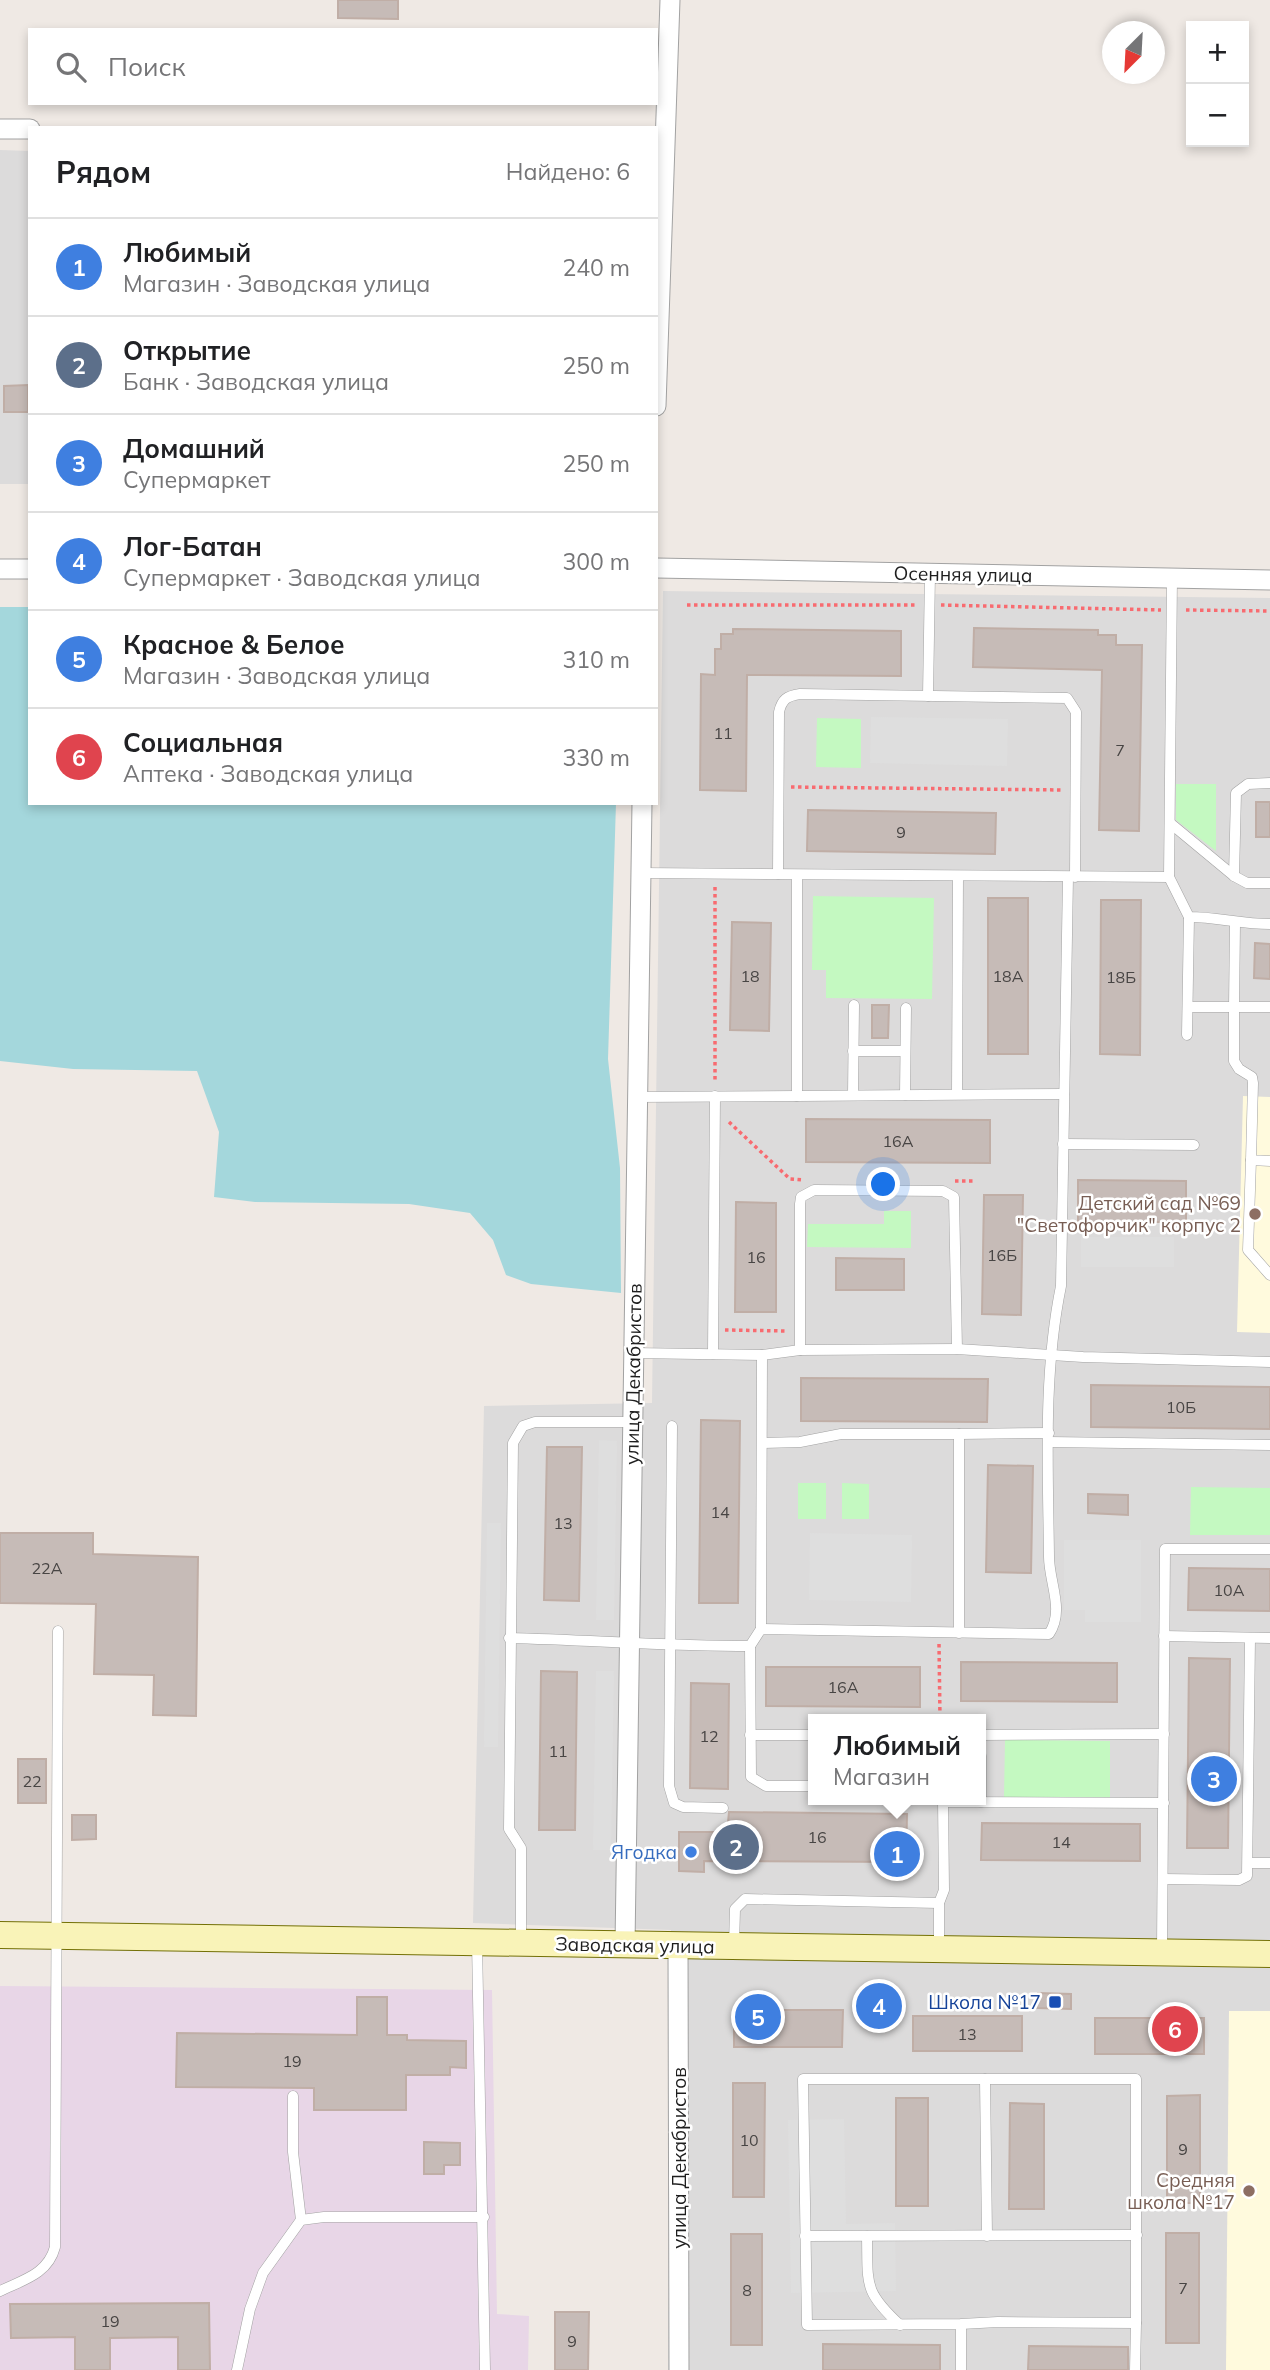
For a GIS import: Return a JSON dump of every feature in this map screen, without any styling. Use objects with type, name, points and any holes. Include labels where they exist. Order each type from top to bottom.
[{"type":"street","points":[[658,316],[662,136],[670,0]]},
{"type":"street","points":[[0,129],[28,129]]},
{"type":"street","name":"Осенняя улица","points":[[658,568],[1270,580]]},
{"type":"street","points":[[0,569],[28,569]]},
{"type":"street","name":"улица Декабристов","points":[[625,1945],[642,805]]},
{"type":"street","name":"Заводская улица","points":[[0,1935],[1270,1954]]},
{"type":"street","name":"улица Декабристов","points":[[678,1946],[679,2370]]},
{"type":"lane","points":[[928,696],[929,573]]},
{"type":"lane","points":[[1172,578],[1169,877],[1189,917],[1187,1035]]},
{"type":"lane","points":[[761,1629],[1049,1634],[1055,1625],[1056,1602],[1049,1561],[1049,1353],[1061,1286],[1076,712],[1067,698],[789,696],[781,702],[779,712],[778,874]]},
{"type":"lane","points":[[1234,876],[1236,793],[1248,784],[1270,783]]},
{"type":"lane","points":[[1170,823],[1234,876],[1247,883],[1270,883]]},
{"type":"lane","points":[[641,873],[1169,877]]},
{"type":"lane","points":[[797,875],[797,1096]]},
{"type":"lane","points":[[957,1094],[958,876]]},
{"type":"lane","points":[[1189,917],[1214,917],[1235,923],[1270,924]]},
{"type":"lane","points":[[1235,923],[1234,1061],[1236,1066],[1252,1077],[1253,1083],[1248,1250],[1270,1275]]},
{"type":"lane","points":[[853,1095],[854,1005]]},
{"type":"lane","points":[[1189,1007],[1270,1007]]},
{"type":"lane","points":[[905,1095],[906,1008]]},
{"type":"lane","points":[[853,1051],[905,1051]]},
{"type":"lane","points":[[637,1097],[1064,1094]]},
{"type":"lane","points":[[713,1354],[715,1096]]},
{"type":"lane","points":[[1063,1144],[1194,1145]]},
{"type":"lane","points":[[1251,1160],[1270,1161]]},
{"type":"lane","points":[[800,1350],[800,1204],[801,1197],[814,1190],[943,1191],[954,1197],[957,1349]]},
{"type":"lane","points":[[634,1353],[762,1355],[800,1350],[957,1349],[1083,1357],[1270,1362]]},
{"type":"lane","points":[[762,1355],[761,1629],[750,1646],[751,1777],[757,1783],[808,1786]]},
{"type":"lane","points":[[521,1942],[521,1848],[509,1829],[513,1443],[523,1426],[535,1422],[631,1422]]},
{"type":"lane","points":[[672,1426],[671,1797],[674,1803],[682,1807],[723,1808]]},
{"type":"lane","points":[[763,1443],[800,1442],[841,1434],[959,1434],[1270,1446]]},
{"type":"lane","points":[[959,1434],[959,1633]]},
{"type":"lane","points":[[1162,1954],[1165,1549],[1270,1549]]},
{"type":"lane","points":[[0,2291],[43,2271],[51,2262],[55,2247],[58,1631]]},
{"type":"lane","points":[[1164,1636],[1270,1638]]},
{"type":"lane","points":[[509,1638],[595,1640],[629,1645],[750,1646]]},
{"type":"lane","points":[[1163,1879],[1239,1880],[1247,1877],[1250,1638]]},
{"type":"lane","points":[[986,1735],[1164,1734]]},
{"type":"lane","points":[[750,1735],[808,1735]]},
{"type":"lane","points":[[986,1802],[1164,1803]]},
{"type":"lane","points":[[939,1951],[939,1903],[944,1890],[943,1805]]},
{"type":"lane","points":[[1249,1863],[1270,1863]]},
{"type":"lane","points":[[734,1947],[735,1909],[745,1899],[939,1903]]},
{"type":"lane","points":[[477,1942],[485,2370]]},
{"type":"lane","points":[[1135,2370],[1136,2323],[1136,2079],[803,2079],[807,2325],[1136,2323]]},
{"type":"lane","points":[[985,2079],[987,2236]]},
{"type":"lane","points":[[237,2370],[250,2309],[263,2273],[301,2220],[293,2152],[293,2096]]},
{"type":"lane","points":[[301,2220],[484,2217]]},
{"type":"lane","points":[[805,2236],[1136,2235]]},
{"type":"lane","points":[[867,2236],[868,2286],[878,2304],[900,2325]]},
{"type":"lane","points":[[961,2325],[961,2370]]},
{"type":"path","points":[[687,605],[929,605],[1270,611]]},
{"type":"path","points":[[778,787],[1076,790]]},
{"type":"path","points":[[715,874],[715,1096]]},
{"type":"path","points":[[715,1109],[789,1180],[816,1180]]},
{"type":"path","points":[[947,1181],[973,1181]]},
{"type":"path","points":[[713,1330],[789,1331]]},
{"type":"path","points":[[939,1632],[940,1714]]},
{"type":"shaded area","points":[[0,150],[28,151],[28,484],[0,484]]},
{"type":"shaded area","points":[[663,591],[1270,598],[1270,2370],[668,2370],[671,1930],[473,1923],[484,1406],[652,1403]]},
{"type":"shaded area","points":[[871,717],[1008,719],[1007,766],[870,763]]},
{"type":"shaded area","name":"Детский сад №69 \"Светофорчик\" корпус 2","points":[[1243,1096],[1270,1097],[1270,1333],[1237,1332]]},
{"type":"shaded area","points":[[1081,1237],[1174,1237],[1174,1267],[1081,1267]]},
{"type":"shaded area","points":[[599,1440],[617,1441],[614,1620],[596,1620]]},
{"type":"shaded area","points":[[487,1523],[501,1523],[498,1747],[484,1747]]},
{"type":"shaded area","points":[[810,1533],[912,1535],[911,1602],[809,1600]]},
{"type":"shaded area","points":[[1064,1540],[1141,1540],[1141,1622],[1085,1622],[1085,1610],[1064,1610]]},
{"type":"shaded area","points":[[596,1671],[614,1671],[611,1850],[593,1850]]},
{"type":"shaded area","points":[[0,1986],[492,1990],[497,2314],[529,2316],[528,2370],[0,2370]]},
{"type":"shaded area","name":"Средняя школа №17","points":[[1229,2011],[1270,2011],[1270,2370],[1226,2370]]},
{"type":"shaded area","points":[[844,2119],[846,2224],[895,2223],[896,2291],[791,2293],[788,2120]]},
{"type":"green space","points":[[817,718],[861,719],[861,768],[816,767]]},
{"type":"green space","points":[[1176,784],[1216,784],[1216,851],[1176,820]]},
{"type":"green space","points":[[813,896],[934,898],[932,999],[826,998],[826,970],[812,970]]},
{"type":"green space","points":[[884,1211],[911,1211],[911,1248],[807,1247],[808,1224],[884,1224]]},
{"type":"green space","points":[[798,1483],[826,1483],[826,1519],[798,1519]]},
{"type":"green space","points":[[842,1483],[869,1484],[869,1519],[842,1519]]},
{"type":"green space","points":[[1191,1487],[1270,1488],[1270,1535],[1190,1535]]},
{"type":"green space","points":[[1005,1740],[1110,1741],[1110,1798],[1004,1797]]},
{"type":"water","points":[[0,607],[28,607],[28,805],[616,805],[608,1059],[620,1168],[621,1293],[531,1284],[506,1275],[493,1240],[470,1213],[409,1204],[255,1202],[214,1197],[219,1132],[197,1071],[73,1069],[0,1061]]},
{"type":"building","points":[[338,0],[398,0],[398,19],[338,18]]},
{"type":"building","points":[[28,385],[28,412],[4,412],[4,386]]},
{"type":"building","points":[[974,628],[1098,630],[1098,635],[1116,635],[1116,645],[1142,645],[1139,831],[1099,830],[1102,670],[973,667]]},
{"type":"building","points":[[733,629],[901,631],[901,676],[747,675],[746,791],[700,790],[701,674],[715,675],[715,649],[721,649],[721,634],[733,634]]},
{"type":"building","points":[[1256,802],[1270,802],[1270,837],[1256,837]]},
{"type":"building","points":[[808,810],[996,813],[995,854],[807,851]]},
{"type":"building","points":[[988,898],[1028,898],[1028,1054],[988,1054]]},
{"type":"building","points":[[1101,900],[1141,900],[1140,1055],[1100,1054]]},
{"type":"building","points":[[732,922],[771,923],[769,1031],[730,1030]]},
{"type":"building","points":[[1255,943],[1270,944],[1270,979],[1254,978]]},
{"type":"building","points":[[872,1005],[889,1005],[888,1038],[872,1038]]},
{"type":"building","points":[[806,1119],[990,1120],[990,1163],[806,1162]]},
{"type":"building","points":[[1078,1180],[1186,1181],[1186,1222],[1078,1222]]},
{"type":"building","points":[[984,1195],[1023,1195],[1021,1315],[982,1314]]},
{"type":"building","points":[[736,1202],[776,1203],[776,1312],[735,1312]]},
{"type":"building","points":[[836,1258],[904,1259],[904,1290],[836,1290]]},
{"type":"building","points":[[801,1378],[988,1379],[987,1422],[801,1421]]},
{"type":"building","points":[[1091,1385],[1270,1387],[1270,1429],[1091,1427]]},
{"type":"building","points":[[701,1420],[740,1421],[738,1603],[699,1603]]},
{"type":"building","points":[[547,1447],[582,1447],[579,1601],[544,1600]]},
{"type":"building","points":[[988,1465],[1033,1466],[1031,1573],[986,1572]]},
{"type":"building","points":[[1088,1494],[1128,1495],[1128,1515],[1088,1513]]},
{"type":"building","points":[[0,1533],[93,1533],[93,1554],[198,1557],[196,1716],[153,1715],[154,1675],[94,1674],[96,1604],[0,1603]]},
{"type":"building","points":[[1189,1568],[1270,1569],[1270,1611],[1188,1610]]},
{"type":"building","points":[[1189,1658],[1230,1659],[1228,1848],[1187,1848]]},
{"type":"building","points":[[961,1662],[1117,1663],[1117,1702],[961,1701]]},
{"type":"building","points":[[766,1667],[920,1667],[920,1707],[766,1706]]},
{"type":"building","points":[[541,1671],[577,1672],[575,1830],[539,1830]]},
{"type":"building","points":[[691,1683],[729,1684],[728,1789],[690,1788]]},
{"type":"building","points":[[18,1759],[46,1759],[46,1803],[18,1803]]},
{"type":"building","points":[[729,1812],[907,1814],[906,1862],[704,1861],[704,1872],[679,1871],[679,1832],[727,1832]]},
{"type":"building","points":[[72,1815],[96,1815],[96,1839],[72,1840]]},
{"type":"building","points":[[982,1823],[1140,1824],[1140,1861],[981,1860]]},
{"type":"building","points":[[1038,1993],[1071,1994],[1071,2009],[1037,2008]]},
{"type":"building","points":[[867,1996],[892,1997],[891,2020],[867,2019]]},
{"type":"building","points":[[357,1997],[387,1997],[387,2035],[407,2035],[407,2040],[466,2041],[466,2068],[450,2067],[450,2075],[406,2075],[406,2110],[314,2110],[314,2088],[176,2087],[177,2033],[357,2035]]},
{"type":"building","points":[[734,2010],[843,2010],[842,2047],[734,2047]]},
{"type":"building","points":[[913,2016],[1022,2016],[1022,2051],[913,2051]]},
{"type":"building","points":[[1095,2018],[1204,2018],[1204,2054],[1095,2054]]},
{"type":"building","points":[[733,2083],[765,2083],[764,2197],[733,2197]]},
{"type":"building","points":[[1200,2095],[1200,2203],[1167,2203],[1167,2096]]},
{"type":"building","points":[[896,2098],[928,2098],[928,2206],[896,2206]]},
{"type":"building","points":[[1010,2103],[1044,2104],[1044,2209],[1009,2209]]},
{"type":"building","points":[[424,2142],[460,2143],[460,2165],[444,2165],[444,2174],[424,2174]]},
{"type":"building","points":[[1166,2233],[1199,2233],[1199,2343],[1166,2343]]},
{"type":"building","points":[[731,2234],[762,2234],[762,2345],[731,2345]]},
{"type":"building","points":[[209,2303],[210,2370],[178,2370],[178,2337],[110,2338],[110,2370],[75,2370],[75,2337],[11,2338],[10,2304]]},
{"type":"building","points":[[555,2312],[589,2312],[588,2370],[555,2370]]},
{"type":"building","points":[[823,2344],[940,2345],[940,2370],[823,2370]]},
{"type":"building","points":[[1029,2346],[1128,2347],[1128,2370],[1028,2370]]},
{"type":"place","name":"Детский сад №69 \"Светофорчик\" корпус 2","points":[[1255,1214]]},
{"type":"place","name":"Домашний","points":[[1214,1779]]},
{"type":"place","name":"Открытие","points":[[736,1847]]},
{"type":"place","name":"Ягодка","points":[[691,1852]]},
{"type":"place","name":"Любимый","points":[[897,1854]]},
{"type":"place","name":"Школа №17","points":[[1055,2002]]},
{"type":"place","name":"Лог-Батан","points":[[879,2006]]},
{"type":"place","name":"Красное & Белое","points":[[758,2017]]},
{"type":"place","name":"Социальная","points":[[1175,2029]]},
{"type":"place","name":"Средняя школа №17","points":[[1249,2191]]}]
